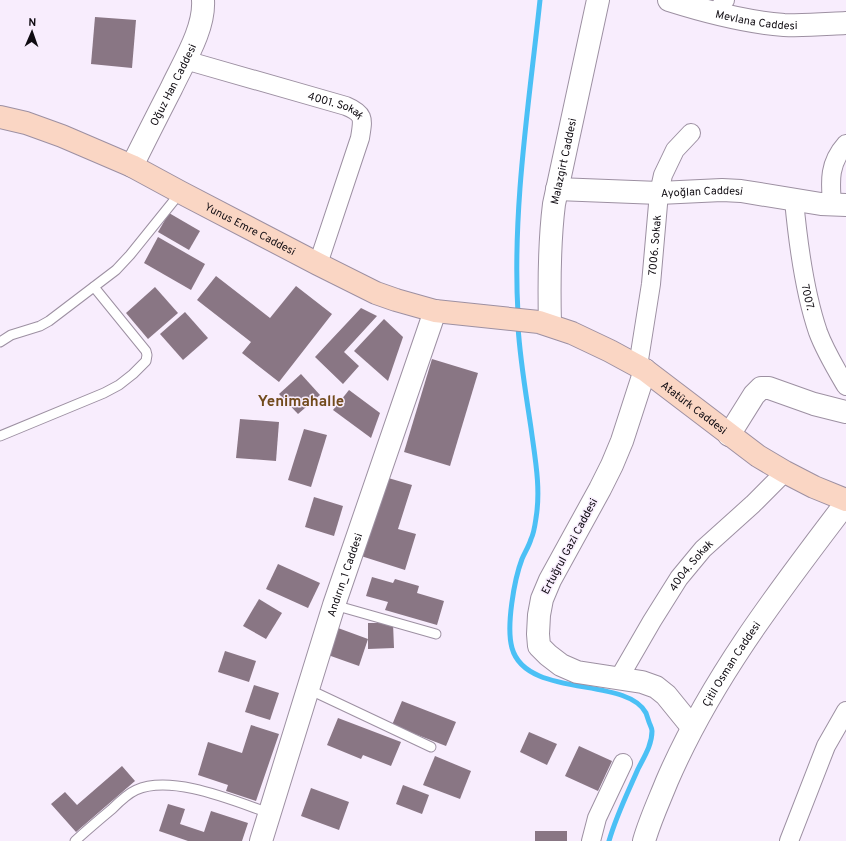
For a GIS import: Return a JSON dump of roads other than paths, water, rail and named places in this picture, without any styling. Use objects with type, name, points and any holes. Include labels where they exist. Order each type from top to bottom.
[{"type":"main road","name":"Yunus Emre Caddesi","points":[[0,117],[26,123],[62,136],[132,166],[318,264],[382,295],[435,311],[545,323]]},
{"type":"main road","name":"Atatürk Caddesi","points":[[545,323],[603,348],[641,368],[670,388],[758,456],[814,487],[846,500]]},
{"type":"street","name":"Oğuz Han Caddesi","points":[[132,166],[185,60],[198,30],[203,12],[203,0]]},
{"type":"street","name":"Malazgirt Caddesi","points":[[545,323],[550,234],[557,188],[598,0]]},
{"type":"street","name":"Mevlana Caddesi","points":[[670,0],[721,7],[741,20],[786,25],[846,23]]},
{"type":"street","name":"4001. Sokak","points":[[185,60],[346,106],[357,111],[361,117],[362,124],[360,138],[318,264]]},
{"type":"street","name":"7006. Sokak","points":[[641,368],[651,284],[659,193],[663,175],[669,161],[675,150],[691,134]]},
{"type":"street","points":[[839,205],[830,174],[834,162],[846,144]]},
{"type":"street","name":"Ayoğlan Caddesi","points":[[557,188],[659,193],[722,190],[839,205]]},
{"type":"street","name":"7007.","points":[[794,200],[796,225],[803,268],[818,332],[828,355],[846,386]]},
{"type":"street","name":"Andırın_1 Caddesi","points":[[261,841],[334,605],[435,311]]},
{"type":"street","name":"Ertuğrul Gazi Caddesi","points":[[641,368],[622,441],[612,465],[550,580],[542,598],[538,615],[539,646],[548,655],[561,664],[577,672],[642,682],[656,687],[666,695],[692,728]]},
{"type":"street","points":[[729,435],[754,394],[761,388],[769,388],[814,404],[846,412]]},
{"type":"street","name":"4004. Sokak","points":[[619,678],[679,578],[703,549],[753,504],[785,472]]},
{"type":"street","name":"Çitil Osman Caddesi","points":[[644,841],[654,814],[692,728],[736,653],[792,574],[846,504]]},
{"type":"street","points":[[789,841],[826,746],[846,711]]},
{"type":"street","points":[[591,841],[597,818],[623,763]]},
{"type":"lane","points":[[0,342],[12,335],[40,326],[49,321],[116,270],[130,255],[180,192]]},
{"type":"lane","points":[[0,436],[104,393],[126,380],[146,361],[148,356],[146,351],[94,287]]},
{"type":"lane","points":[[334,605],[436,634]]},
{"type":"lane","points":[[308,689],[431,747]]},
{"type":"lane","points":[[75,841],[125,797],[135,790],[144,787],[168,786],[187,788],[201,791],[269,813]]},
{"type":"waterway","points":[[518,314],[517,235],[519,196],[540,0]]},
{"type":"waterway","points":[[518,326],[536,462],[538,496],[534,532],[522,559],[516,579],[510,616],[510,639],[512,648],[521,664],[536,674],[556,681],[619,694],[635,702],[646,713],[652,730],[651,741],[622,804],[609,841]]},
{"type":"district","name":"Yenimahalle","points":[[301,401]]}]
